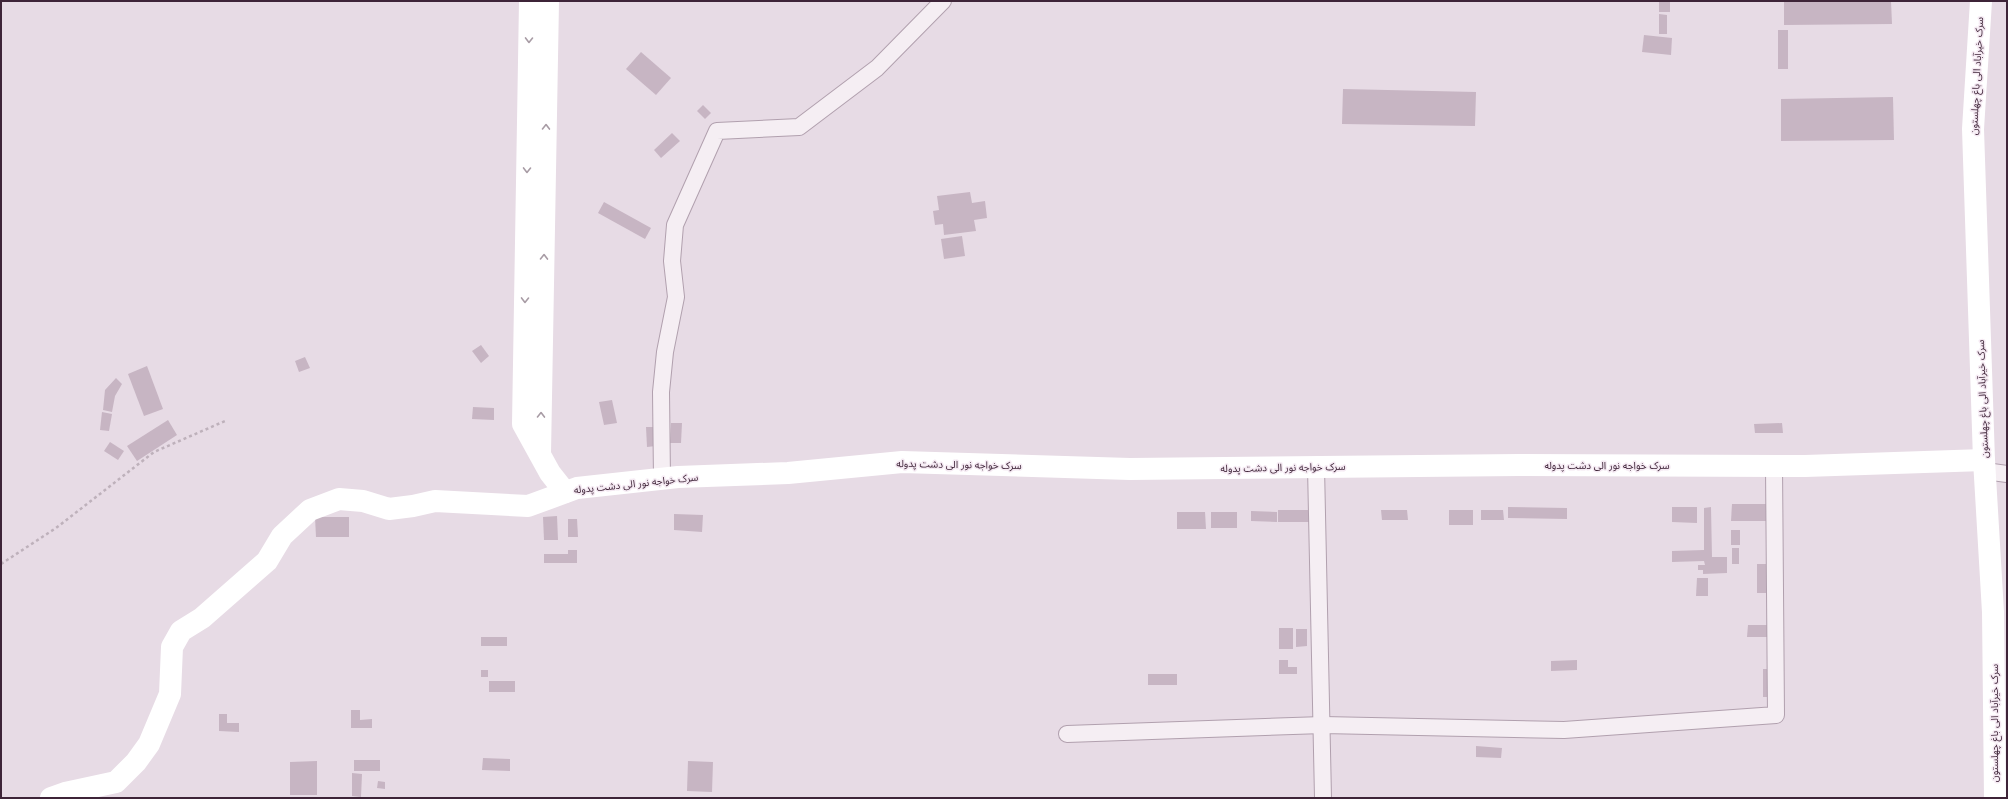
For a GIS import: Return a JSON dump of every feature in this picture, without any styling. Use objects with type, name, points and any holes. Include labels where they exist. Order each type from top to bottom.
[{"type":"street","points":[[530,1],[523,424],[550,473],[565,492]]},
{"type":"street","points":[[540,454],[548,1]]},
{"type":"street","points":[[662,478],[661,392],[665,352],[676,296],[672,261],[676,225],[717,131],[799,127],[877,68],[943,1]]},
{"type":"street","name":"سرک خیرآباد الی باغ چهلستون","points":[[1981,1],[1972,129],[1984,466],[1993,612],[1998,783]]},
{"type":"street","name":"سرک خواجه نور الی دشت پدوله","points":[[51,798],[71,791],[116,782],[136,762],[149,744],[170,694],[172,647],[181,631],[202,618],[267,561],[282,536],[310,510],[339,499],[363,500],[389,509],[413,506],[435,500],[528,506],[577,488],[662,478],[788,473],[902,462],[1130,469],[1519,465],[1984,466]]},
{"type":"street","points":[[1067,734],[1323,725],[1564,730],[1776,715],[1774,466]]},
{"type":"street","points":[[1984,466],[2007,474]]},
{"type":"street","points":[[1316,467],[1323,725],[1323,798]]},
{"type":"path","points":[[1,564],[56,528],[154,452],[225,420]]},
{"type":"building","points":[[1659,1],[1670,1],[1670,12],[1659,12]]},
{"type":"building","points":[[1784,1],[1891,1],[1892,24],[1784,25]]},
{"type":"building","points":[[1659,14],[1667,15],[1667,34],[1659,34]]},
{"type":"building","points":[[1778,30],[1788,30],[1788,69],[1778,69]]},
{"type":"building","points":[[1644,35],[1672,38],[1671,55],[1642,52]]},
{"type":"building","points":[[641,52],[671,78],[656,95],[626,69]]},
{"type":"building","points":[[1343,89],[1476,92],[1475,126],[1342,124]]},
{"type":"building","points":[[1893,97],[1894,140],[1781,141],[1781,99]]},
{"type":"building","points":[[703,105],[711,113],[705,119],[697,111]]},
{"type":"building","points":[[672,133],[680,141],[661,158],[654,150]]},
{"type":"building","points":[[970,192],[972,203],[985,201],[987,218],[974,220],[976,231],[944,235],[943,224],[935,225],[933,211],[939,210],[937,196]]},
{"type":"building","points":[[604,202],[651,228],[645,239],[598,213]]},
{"type":"building","points":[[962,236],[965,256],[944,259],[941,239]]},
{"type":"building","points":[[481,345],[489,356],[481,363],[472,351]]},
{"type":"building","points":[[305,357],[310,368],[299,372],[295,361]]},
{"type":"building","points":[[147,366],[163,409],[144,416],[128,374]]},
{"type":"building","points":[[116,378],[122,384],[115,396],[112,412],[103,410],[105,390]]},
{"type":"building","points":[[612,400],[617,423],[604,425],[599,402]]},
{"type":"building","points":[[473,407],[494,408],[494,420],[472,419]]},
{"type":"building","points":[[102,412],[112,414],[109,431],[100,430]]},
{"type":"building","points":[[168,420],[177,435],[137,461],[127,446]]},
{"type":"building","points":[[671,423],[682,423],[681,443],[670,443]]},
{"type":"building","points":[[1782,423],[1783,433],[1755,433],[1754,424]]},
{"type":"building","points":[[646,427],[656,427],[656,446],[647,447]]},
{"type":"building","points":[[110,442],[124,451],[118,460],[104,451]]},
{"type":"building","points":[[1732,504],[1774,504],[1774,521],[1731,521]]},
{"type":"building","points":[[1508,507],[1567,508],[1567,519],[1508,518]]},
{"type":"building","points":[[1672,507],[1697,507],[1697,523],[1672,522]]},
{"type":"building","points":[[1711,507],[1712,557],[1727,557],[1727,573],[1703,574],[1703,570],[1698,570],[1698,565],[1705,565],[1704,561],[1672,562],[1672,551],[1704,550],[1704,508]]},
{"type":"building","points":[[1278,510],[1310,510],[1309,522],[1278,522]]},
{"type":"building","points":[[1381,510],[1407,510],[1408,520],[1382,520]]},
{"type":"building","points":[[1449,510],[1473,510],[1473,525],[1449,525]]},
{"type":"building","points":[[1481,510],[1503,510],[1504,520],[1481,520]]},
{"type":"building","points":[[1251,511],[1277,512],[1277,522],[1251,521]]},
{"type":"building","points":[[1177,512],[1205,512],[1206,529],[1177,529]]},
{"type":"building","points":[[1211,512],[1237,512],[1237,528],[1211,528]]},
{"type":"building","points":[[674,514],[703,515],[702,532],[674,530]]},
{"type":"building","points":[[557,516],[558,540],[544,540],[543,517]]},
{"type":"building","points":[[315,517],[349,517],[349,537],[316,537]]},
{"type":"building","points":[[568,519],[577,519],[578,537],[568,537]]},
{"type":"building","points":[[1731,530],[1740,530],[1740,545],[1731,545]]},
{"type":"building","points":[[1732,548],[1739,548],[1739,564],[1732,564]]},
{"type":"building","points":[[568,550],[577,550],[577,563],[544,563],[544,554],[568,554]]},
{"type":"building","points":[[1757,564],[1772,564],[1772,593],[1757,593]]},
{"type":"building","points":[[1697,578],[1708,578],[1708,596],[1696,596]]},
{"type":"building","points":[[1748,625],[1773,625],[1773,637],[1747,637]]},
{"type":"building","points":[[1279,628],[1293,628],[1293,649],[1279,649]]},
{"type":"building","points":[[1296,629],[1307,629],[1307,646],[1296,647]]},
{"type":"building","points":[[481,637],[507,637],[507,646],[481,646]]},
{"type":"building","points":[[1279,660],[1288,660],[1288,667],[1297,667],[1297,674],[1279,674]]},
{"type":"building","points":[[1577,660],[1577,670],[1551,671],[1551,661]]},
{"type":"building","points":[[1763,669],[1772,669],[1771,697],[1763,697]]},
{"type":"building","points":[[481,670],[488,670],[488,677],[481,677]]},
{"type":"building","points":[[1148,674],[1177,674],[1177,685],[1148,685]]},
{"type":"building","points":[[489,681],[515,681],[515,692],[489,692]]},
{"type":"building","points":[[351,710],[360,710],[360,720],[372,719],[372,728],[351,728]]},
{"type":"building","points":[[219,714],[227,714],[227,723],[239,723],[239,732],[219,731]]},
{"type":"building","points":[[1476,746],[1502,748],[1501,758],[1476,757]]},
{"type":"building","points":[[483,758],[510,759],[510,771],[482,770]]},
{"type":"building","points":[[354,760],[380,760],[380,771],[354,771]]},
{"type":"building","points":[[317,761],[317,795],[290,795],[290,762]]},
{"type":"building","points":[[688,761],[713,762],[712,792],[687,791]]},
{"type":"building","points":[[352,773],[362,774],[361,797],[352,796]]},
{"type":"building","points":[[378,781],[385,782],[385,789],[377,788]]}]
